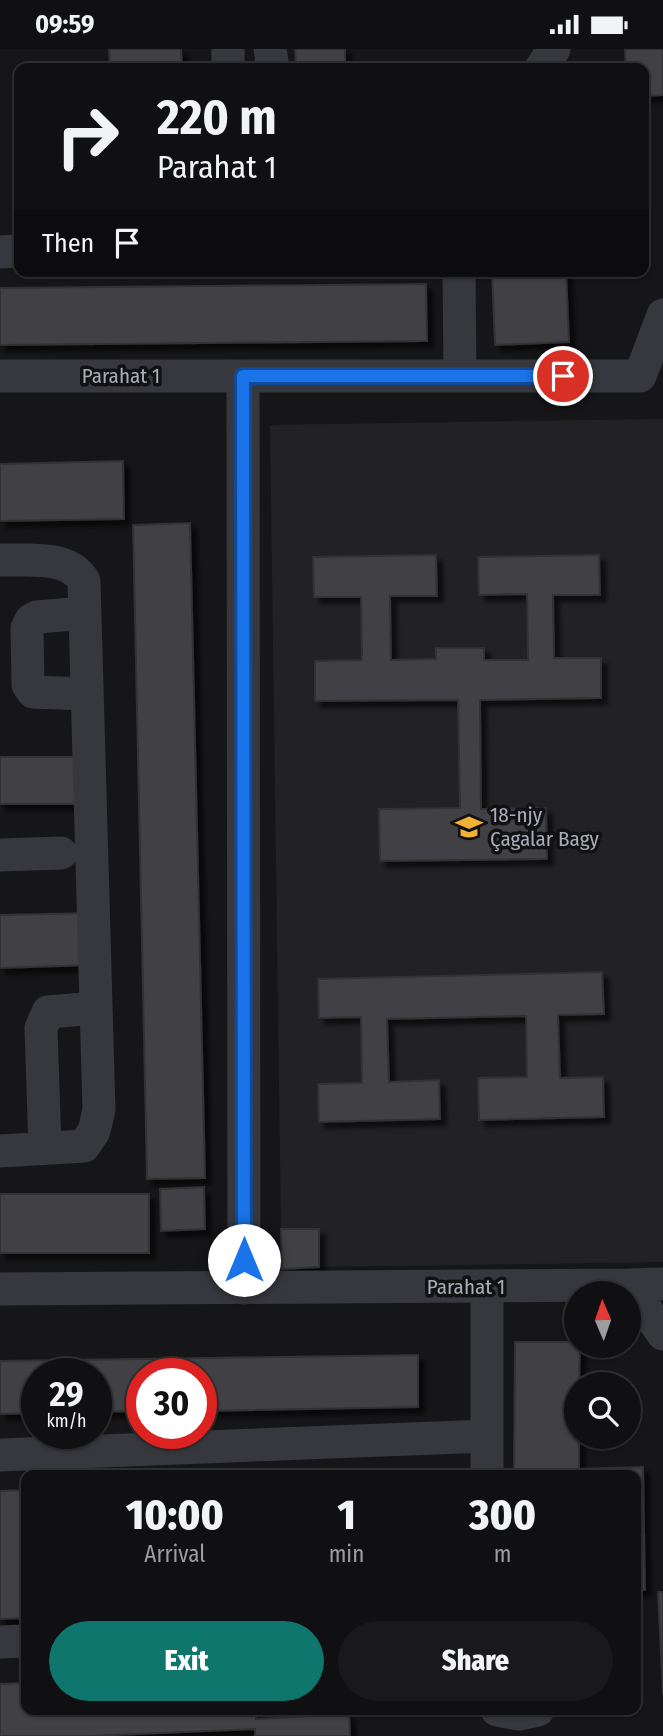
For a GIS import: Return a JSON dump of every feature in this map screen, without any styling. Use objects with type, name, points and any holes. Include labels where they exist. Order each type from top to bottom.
[{"type":"street","points":[[459,277],[460,376]]},
{"type":"street","name":"Parahat 1","points":[[0,376],[640,376],[663,315]]},
{"type":"street","points":[[243,376],[244,1287]]},
{"type":"street","points":[[0,560],[51,562],[73,569],[84,581],[99,1110],[94,1131],[83,1146],[0,1151]]},
{"type":"street","points":[[85,613],[37,617],[31,620],[27,628],[29,685],[33,692],[87,695]]},
{"type":"street","points":[[0,855],[61,853]]},
{"type":"street","points":[[45,1148],[41,1028],[44,1018],[48,1012],[96,1008]]},
{"type":"street","name":"Parahat 1","points":[[641,1286],[663,1285]]},
{"type":"street","points":[[487,1286],[487,1470]]},
{"type":"street","name":"Parahat 1","points":[[0,1289],[564,1286]]},
{"type":"street","points":[[641,1303],[663,1334]]},
{"type":"street","points":[[0,1455],[487,1436]]},
{"type":"street","points":[[0,1642],[21,1641]]},
{"type":"shaded area","name":"18-njy Çagalar Bagy","points":[[663,419],[663,1262],[319,1267],[319,1229],[281,1229],[270,425]]},
{"type":"building","points":[[109,49],[181,49],[182,63],[110,63]]},
{"type":"building","points":[[295,49],[345,49],[345,63],[296,63]]},
{"type":"building","points":[[625,49],[663,49],[663,95],[649,96],[649,63],[626,63]]},
{"type":"building","points":[[492,277],[566,277],[569,342],[495,345]]},
{"type":"building","points":[[426,284],[427,341],[0,345],[0,288]]},
{"type":"building","points":[[123,461],[124,519],[0,521],[0,464]]},
{"type":"building","points":[[190,523],[205,1178],[147,1179],[133,525]]},
{"type":"building","points":[[436,555],[437,596],[390,596],[391,660],[436,659],[436,648],[484,648],[484,660],[528,660],[527,594],[479,595],[478,557],[599,555],[600,595],[553,595],[554,658],[601,658],[601,698],[480,700],[481,809],[546,808],[547,859],[380,861],[379,809],[460,808],[458,700],[315,701],[315,661],[362,660],[361,597],[314,597],[313,557]]},
{"type":"building","points":[[0,757],[78,757],[79,804],[0,804]]},
{"type":"building","points":[[91,913],[92,965],[0,968],[0,915]]},
{"type":"building","points":[[602,972],[604,1014],[558,1015],[560,1078],[603,1077],[604,1117],[479,1120],[478,1078],[527,1077],[526,1016],[387,1019],[389,1082],[439,1080],[440,1119],[319,1122],[318,1084],[362,1083],[361,1017],[319,1018],[318,979]]},
{"type":"building","points":[[204,1187],[205,1229],[161,1231],[160,1189]]},
{"type":"building","points":[[0,1194],[149,1194],[149,1253],[0,1253]]},
{"type":"building","points":[[281,1229],[319,1229],[319,1267],[282,1269]]},
{"type":"building","points":[[515,1342],[564,1342],[564,1358],[580,1358],[579,1372],[564,1372],[564,1449],[579,1449],[579,1469],[514,1469]]},
{"type":"building","points":[[418,1355],[418,1407],[217,1411],[217,1358],[209,1358]]},
{"type":"building","points":[[112,1359],[126,1359],[126,1411],[112,1412]]},
{"type":"building","points":[[0,1361],[21,1361],[21,1413],[0,1414]]},
{"type":"building","points":[[643,1467],[645,1590],[641,1590],[641,1470],[579,1469]]},
{"type":"building","points":[[21,1490],[21,1618],[0,1619],[0,1491]]},
{"type":"building","points":[[658,1592],[663,1592],[663,1694]]},
{"type":"building","points":[[21,1683],[21,1715],[256,1715],[256,1719],[349,1715],[350,1736],[255,1736],[255,1729],[91,1736],[0,1736],[0,1684]]},
{"type":"place","name":"18-njy Çagalar Bagy","points":[[469,827]]},
{"type":"route","points":[[244,1260],[243,376],[563,376]]}]
